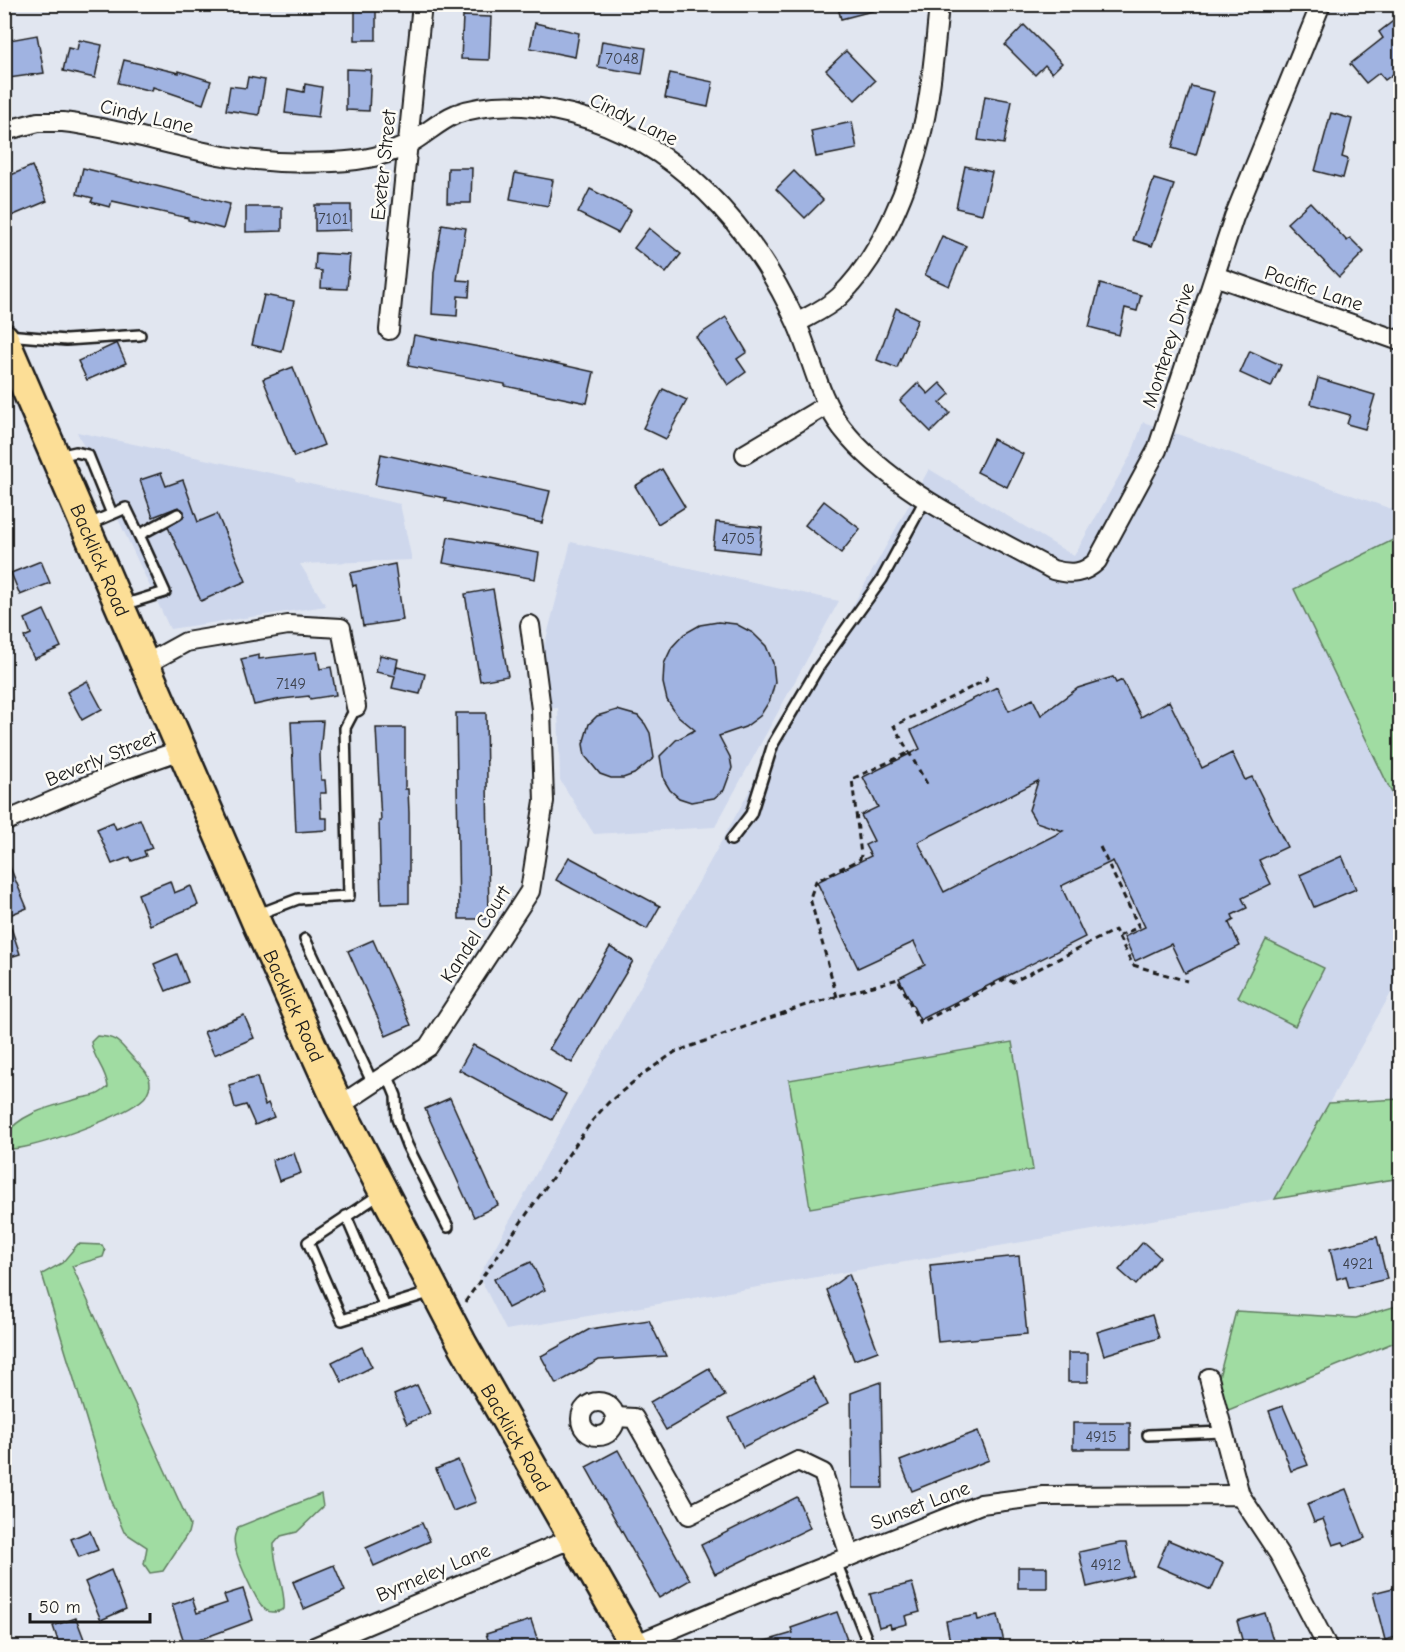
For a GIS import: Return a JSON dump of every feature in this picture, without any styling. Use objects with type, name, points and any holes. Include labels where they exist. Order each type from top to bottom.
[{"type":"main road","name":"Backlick Road","points":[[4,336],[253,916],[339,1106],[449,1317],[635,1646]]},
{"type":"street","name":"Exeter Street","points":[[389,330],[422,4]]},
{"type":"street","points":[[797,323],[829,305],[853,282],[878,247],[906,189],[926,124],[939,4]]},
{"type":"street","name":"Monterey Drive","points":[[971,525],[1053,570],[1072,573],[1089,568],[1097,561],[1157,450],[1250,176],[1321,4]]},
{"type":"street","name":"Cindy Lane","points":[[4,131],[38,122],[63,122],[223,156],[297,163],[365,159],[408,145],[455,115],[478,108],[513,106],[543,108],[602,124],[651,148],[692,177],[748,238],[776,281],[797,323],[827,405],[856,444],[879,465],[926,498],[971,525]]},
{"type":"street","name":"Pacific Lane","points":[[1215,276],[1401,341]]},
{"type":"street","points":[[745,454],[827,405]]},
{"type":"street","name":"Kandel Court","points":[[339,1106],[428,1047],[530,891],[544,801],[540,709],[530,624]]},
{"type":"street","points":[[146,664],[186,642],[288,625],[341,628],[356,707]]},
{"type":"street","name":"Beverly Street","points":[[4,822],[124,770],[181,750]]},
{"type":"street","points":[[1209,1378],[1240,1495],[1289,1572],[1328,1647]]},
{"type":"street","points":[[616,1417],[634,1418],[689,1515],[798,1461],[823,1473],[843,1559]]},
{"type":"street","name":"Sunset Lane","points":[[635,1646],[981,1504],[1012,1498],[1240,1495]]},
{"type":"street","name":"Byrneley Lane","points":[[312,1647],[573,1538]]},
{"type":"lane","points":[[4,336],[66,340],[140,335]]},
{"type":"lane","points":[[55,457],[75,452],[88,454],[112,514]]},
{"type":"lane","points":[[731,840],[751,814],[773,744],[818,668],[882,579],[926,498]]},
{"type":"lane","points":[[85,525],[126,508],[165,592],[121,606]]},
{"type":"lane","points":[[139,535],[178,514]]},
{"type":"lane","points":[[253,916],[298,899],[349,896],[345,728],[356,707]]},
{"type":"lane","points":[[305,939],[380,1079],[396,1096],[397,1119],[406,1145],[448,1227]]},
{"type":"lane","points":[[384,1191],[308,1242],[342,1320],[435,1291]]},
{"type":"lane","points":[[346,1216],[385,1307]]},
{"type":"lane","points":[[1148,1435],[1223,1432]]},
{"type":"lane","points":[[843,1559],[870,1647]]},
{"type":"path","points":[[927,784],[894,726],[986,680],[990,673]]},
{"type":"path","points":[[837,997],[810,898],[812,886],[816,881],[860,859],[852,779],[908,753]]},
{"type":"path","points":[[1100,847],[1139,928],[1118,937]]},
{"type":"path","points":[[449,1317],[462,1307],[592,1120],[608,1103],[643,1074],[675,1052],[803,1006],[898,979],[920,1023],[1005,979],[1013,982],[1115,930],[1134,965],[1187,981]]},
{"type":"shaded area","points":[[1143,422],[1400,512],[1400,977],[1275,1199],[506,1330],[479,1276],[929,469],[1074,556],[1132,453]]},
{"type":"shaded area","points":[[77,432],[294,478],[296,481],[400,504],[412,560],[300,564],[326,606],[170,629]]},
{"type":"shaded area","points":[[571,542],[839,601],[715,827],[594,834],[560,780],[558,708],[545,709],[542,655]]},
{"type":"green space","points":[[1397,538],[1400,545],[1400,810],[1294,589]]},
{"type":"green space","points":[[1266,940],[1324,968],[1295,1026],[1238,997]]},
{"type":"green space","points":[[97,1036],[119,1042],[145,1071],[150,1086],[145,1097],[101,1122],[40,1143],[11,1149],[5,1136],[18,1122],[35,1112],[95,1095],[108,1087],[105,1074],[92,1048],[91,1042]]},
{"type":"green space","points":[[1012,1042],[1033,1170],[810,1208],[789,1080]]},
{"type":"green space","points":[[1400,1099],[1400,1178],[1275,1199],[1329,1103]]},
{"type":"green space","points":[[78,1244],[102,1245],[105,1251],[103,1257],[72,1266],[190,1525],[188,1533],[163,1571],[150,1573],[144,1564],[147,1547],[124,1532],[112,1504],[42,1274],[62,1263]]},
{"type":"green space","points":[[1400,1305],[1400,1340],[1226,1411],[1219,1377],[1236,1311],[1356,1318]]},
{"type":"green space","points":[[321,1494],[323,1507],[297,1532],[281,1536],[274,1544],[284,1609],[275,1612],[268,1611],[257,1599],[236,1552],[234,1541],[238,1527]]},
{"type":"building","points":[[355,4],[376,4],[376,40],[355,40]]},
{"type":"building","points":[[837,4],[879,4],[880,9],[841,19]]},
{"type":"building","points":[[1401,15],[1401,68],[1385,80],[1379,73],[1366,83],[1350,64],[1383,38],[1379,32]]},
{"type":"building","points":[[463,16],[491,17],[489,60],[461,59]]},
{"type":"building","points":[[535,23],[579,33],[575,57],[530,48]]},
{"type":"building","points":[[1024,25],[1062,63],[1052,73],[1045,65],[1035,75],[1005,45]]},
{"type":"building","points":[[37,35],[44,73],[9,78],[4,41]]},
{"type":"building","points":[[79,40],[102,45],[95,78],[63,71],[68,48],[77,50]]},
{"type":"building","points":[[602,41],[646,48],[642,74],[598,67]]},
{"type":"building","points":[[846,51],[875,81],[855,100],[826,70]]},
{"type":"building","points":[[124,60],[179,73],[179,71],[211,81],[203,104],[153,87],[152,91],[118,83]]},
{"type":"building","points":[[346,69],[371,70],[369,111],[346,110]]},
{"type":"building","points":[[670,73],[713,82],[708,107],[665,98]]},
{"type":"building","points":[[248,77],[265,80],[259,115],[226,110],[230,86],[246,88]]},
{"type":"building","points":[[305,84],[322,87],[318,117],[285,113],[288,89],[304,92]]},
{"type":"building","points":[[1191,86],[1214,92],[1196,155],[1172,148]]},
{"type":"building","points":[[985,96],[1012,101],[1004,144],[978,140]]},
{"type":"building","points":[[1331,113],[1352,119],[1342,157],[1348,159],[1343,178],[1315,171]]},
{"type":"building","points":[[852,122],[857,149],[816,157],[811,131]]},
{"type":"building","points":[[32,166],[47,201],[9,217],[4,207],[4,178]]},
{"type":"building","points":[[965,166],[992,172],[982,214],[956,208]]},
{"type":"building","points":[[83,168],[230,204],[223,229],[188,220],[188,218],[112,201],[110,207],[91,202],[93,198],[77,194]]},
{"type":"building","points":[[448,168],[472,168],[471,203],[447,203]]},
{"type":"building","points":[[794,171],[823,200],[805,218],[776,189]]},
{"type":"building","points":[[515,173],[553,180],[548,206],[510,199]]},
{"type":"building","points":[[1154,179],[1174,185],[1152,246],[1133,240]]},
{"type":"building","points":[[590,189],[631,210],[618,233],[578,213]]},
{"type":"building","points":[[1310,202],[1347,241],[1350,238],[1364,252],[1339,277],[1287,223]]},
{"type":"building","points":[[315,205],[351,205],[351,230],[315,231]]},
{"type":"building","points":[[246,207],[282,207],[282,231],[246,232]]},
{"type":"building","points":[[442,224],[466,228],[457,280],[470,281],[469,297],[458,296],[457,316],[432,314],[434,272]]},
{"type":"building","points":[[649,228],[681,254],[666,273],[634,248]]},
{"type":"building","points":[[942,236],[966,246],[949,286],[925,275]]},
{"type":"building","points":[[316,253],[350,255],[347,289],[321,288],[322,271],[315,270]]},
{"type":"building","points":[[1100,284],[1141,295],[1137,311],[1125,308],[1119,335],[1089,327]]},
{"type":"building","points":[[264,295],[294,301],[282,352],[252,345]]},
{"type":"building","points":[[896,308],[918,319],[897,368],[877,360]]},
{"type":"building","points":[[726,317],[747,352],[737,359],[746,372],[728,385],[696,337]]},
{"type":"building","points":[[414,335],[496,350],[594,372],[587,403],[505,386],[505,384],[408,366]]},
{"type":"building","points":[[117,343],[126,363],[87,380],[78,361]]},
{"type":"building","points":[[1250,351],[1281,365],[1271,387],[1240,373]]},
{"type":"building","points":[[293,367],[324,445],[294,457],[263,379]]},
{"type":"building","points":[[1318,378],[1375,395],[1365,429],[1347,424],[1350,415],[1311,404]]},
{"type":"building","points":[[918,383],[928,394],[940,383],[950,394],[940,403],[950,413],[931,432],[900,401]]},
{"type":"building","points":[[663,389],[687,400],[666,439],[643,428]]},
{"type":"building","points":[[993,439],[1023,454],[1007,487],[977,472]]},
{"type":"building","points":[[381,454],[550,491],[542,523],[445,501],[446,498],[375,485]]},
{"type":"building","points":[[662,469],[685,507],[658,524],[635,486]]},
{"type":"building","points":[[161,473],[166,486],[183,480],[198,522],[217,514],[246,581],[201,601],[168,527],[183,518],[184,511],[178,507],[153,517],[140,480]]},
{"type":"building","points":[[824,501],[860,529],[841,553],[805,525]]},
{"type":"building","points":[[716,522],[762,527],[759,553],[713,548]]},
{"type":"building","points":[[448,537],[539,553],[535,579],[443,563]]},
{"type":"building","points":[[41,561],[50,583],[20,595],[11,573]]},
{"type":"building","points":[[395,564],[403,620],[363,626],[356,585],[353,586],[350,573]]},
{"type":"building","points":[[493,589],[508,676],[480,681],[465,594]]},
{"type":"building","points":[[44,610],[61,647],[34,659],[24,637],[31,634],[25,619]]},
{"type":"building","points":[[718,622],[736,624],[753,633],[766,646],[773,663],[775,682],[770,700],[760,716],[745,727],[719,736],[730,757],[732,768],[724,790],[714,798],[691,802],[679,798],[664,780],[660,756],[676,740],[695,730],[677,715],[667,700],[663,683],[664,664],[672,647],[684,634],[700,625]]},
{"type":"building","points":[[317,652],[320,669],[331,667],[336,695],[310,699],[309,696],[282,699],[254,705],[241,659],[259,655],[259,659]]},
{"type":"building","points":[[380,655],[398,659],[395,674],[397,667],[425,674],[420,694],[392,688],[395,676],[376,672]]},
{"type":"building","points":[[1113,677],[1116,683],[1122,680],[1141,717],[1169,701],[1202,768],[1232,753],[1245,780],[1252,777],[1287,847],[1259,860],[1271,884],[1242,898],[1247,908],[1232,915],[1234,920],[1229,923],[1240,946],[1185,973],[1171,944],[1135,961],[1124,937],[1145,927],[1113,861],[1061,886],[1085,937],[920,1020],[899,978],[925,965],[914,942],[858,968],[817,882],[871,856],[865,845],[874,841],[861,815],[878,807],[863,777],[920,749],[911,730],[997,687],[1009,711],[1033,699],[1041,715],[1078,688]],"holes":[[[1038,781],[1029,810],[1036,822],[1063,831],[944,892],[918,842]]]},
{"type":"building","points":[[87,681],[102,709],[82,720],[67,692]]},
{"type":"building","points":[[617,710],[638,716],[645,724],[650,733],[654,758],[634,774],[623,778],[611,778],[600,774],[585,756],[583,744],[589,724],[597,716]]},
{"type":"building","points":[[456,713],[486,713],[489,919],[459,919]]},
{"type":"building","points":[[323,721],[320,755],[321,780],[325,780],[326,793],[320,793],[321,818],[327,818],[327,830],[296,832],[291,722]]},
{"type":"building","points":[[376,728],[405,728],[405,789],[408,789],[409,813],[409,903],[381,904],[379,821],[381,821]]},
{"type":"building","points":[[140,819],[152,848],[144,851],[146,856],[132,861],[130,857],[112,864],[97,829],[113,822],[116,829]]},
{"type":"building","points":[[5,855],[27,908],[7,916],[20,954],[4,959]]},
{"type":"building","points":[[1342,856],[1356,889],[1314,907],[1300,875]]},
{"type":"building","points":[[569,857],[660,906],[647,929],[556,880]]},
{"type":"building","points":[[170,881],[174,893],[191,886],[198,905],[150,925],[138,894]]},
{"type":"building","points":[[373,940],[411,1025],[386,1036],[348,951]]},
{"type":"building","points":[[610,947],[633,961],[572,1063],[549,1049]]},
{"type":"building","points":[[177,954],[188,982],[166,991],[154,964]]},
{"type":"building","points":[[244,1015],[254,1038],[214,1055],[204,1032]]},
{"type":"building","points":[[473,1045],[566,1094],[552,1120],[459,1070]]},
{"type":"building","points":[[257,1077],[265,1105],[268,1103],[274,1117],[255,1125],[246,1105],[235,1108],[229,1085]]},
{"type":"building","points":[[450,1098],[498,1205],[474,1217],[425,1109]]},
{"type":"building","points":[[294,1153],[301,1173],[279,1181],[272,1160]]},
{"type":"building","points":[[1377,1237],[1387,1279],[1349,1288],[1346,1276],[1337,1279],[1330,1249]]},
{"type":"building","points":[[1143,1242],[1160,1257],[1136,1285],[1119,1270]]},
{"type":"building","points":[[1019,1256],[1027,1334],[938,1342],[930,1265]]},
{"type":"building","points":[[531,1262],[545,1290],[508,1308],[494,1279]]},
{"type":"building","points":[[849,1274],[878,1351],[854,1360],[827,1290]]},
{"type":"building","points":[[1152,1315],[1159,1338],[1104,1355],[1097,1332]]},
{"type":"building","points":[[649,1320],[666,1356],[599,1360],[556,1384],[541,1356],[590,1329]]},
{"type":"building","points":[[362,1347],[372,1367],[342,1382],[332,1362]]},
{"type":"building","points":[[1068,1353],[1088,1353],[1088,1382],[1068,1382]]},
{"type":"building","points":[[709,1368],[725,1396],[666,1430],[650,1402]]},
{"type":"building","points":[[813,1377],[827,1405],[743,1447],[729,1418]]},
{"type":"building","points":[[881,1382],[883,1488],[852,1488],[851,1393]]},
{"type":"building","points":[[417,1385],[430,1413],[407,1424],[394,1395]]},
{"type":"building","points":[[1283,1406],[1308,1465],[1291,1471],[1269,1411]]},
{"type":"building","points":[[1073,1423],[1130,1423],[1130,1449],[1073,1449]]},
{"type":"building","points":[[978,1431],[989,1460],[912,1491],[900,1461]]},
{"type":"building","points":[[618,1450],[690,1580],[659,1598],[586,1467]]},
{"type":"building","points":[[458,1460],[476,1502],[453,1511],[436,1469]]},
{"type":"building","points":[[1346,1489],[1365,1538],[1345,1546],[1343,1542],[1333,1545],[1323,1519],[1314,1522],[1307,1504]]},
{"type":"building","points":[[797,1497],[810,1528],[715,1574],[701,1545]]},
{"type":"building","points":[[422,1523],[430,1541],[374,1566],[366,1548]]},
{"type":"building","points":[[90,1531],[98,1550],[79,1557],[71,1539]]},
{"type":"building","points":[[1168,1540],[1223,1563],[1211,1590],[1157,1566]]},
{"type":"building","points":[[1126,1543],[1133,1576],[1087,1587],[1079,1552]]},
{"type":"building","points":[[334,1565],[345,1591],[304,1609],[293,1582]]},
{"type":"building","points":[[1018,1567],[1047,1567],[1047,1588],[1018,1588]]},
{"type":"building","points":[[111,1570],[126,1609],[101,1620],[85,1582]]},
{"type":"building","points":[[912,1583],[920,1612],[905,1616],[907,1624],[891,1628],[890,1624],[879,1627],[870,1594]]},
{"type":"building","points":[[1401,1586],[1401,1636],[1385,1640],[1373,1593]]},
{"type":"building","points":[[243,1589],[253,1620],[185,1645],[172,1605],[192,1598],[197,1613],[227,1603],[224,1595]]},
{"type":"building","points":[[837,1612],[847,1639],[822,1647],[755,1647],[755,1644],[793,1633],[791,1628]]},
{"type":"building","points":[[1265,1613],[1275,1647],[1244,1647],[1237,1621]]},
{"type":"building","points":[[977,1615],[978,1620],[998,1615],[1005,1647],[987,1647],[985,1641],[951,1647],[946,1621]]},
{"type":"building","points":[[76,1618],[87,1647],[60,1647],[53,1626]]},
{"type":"building","points":[[531,1620],[540,1647],[491,1647],[486,1634]]}]
